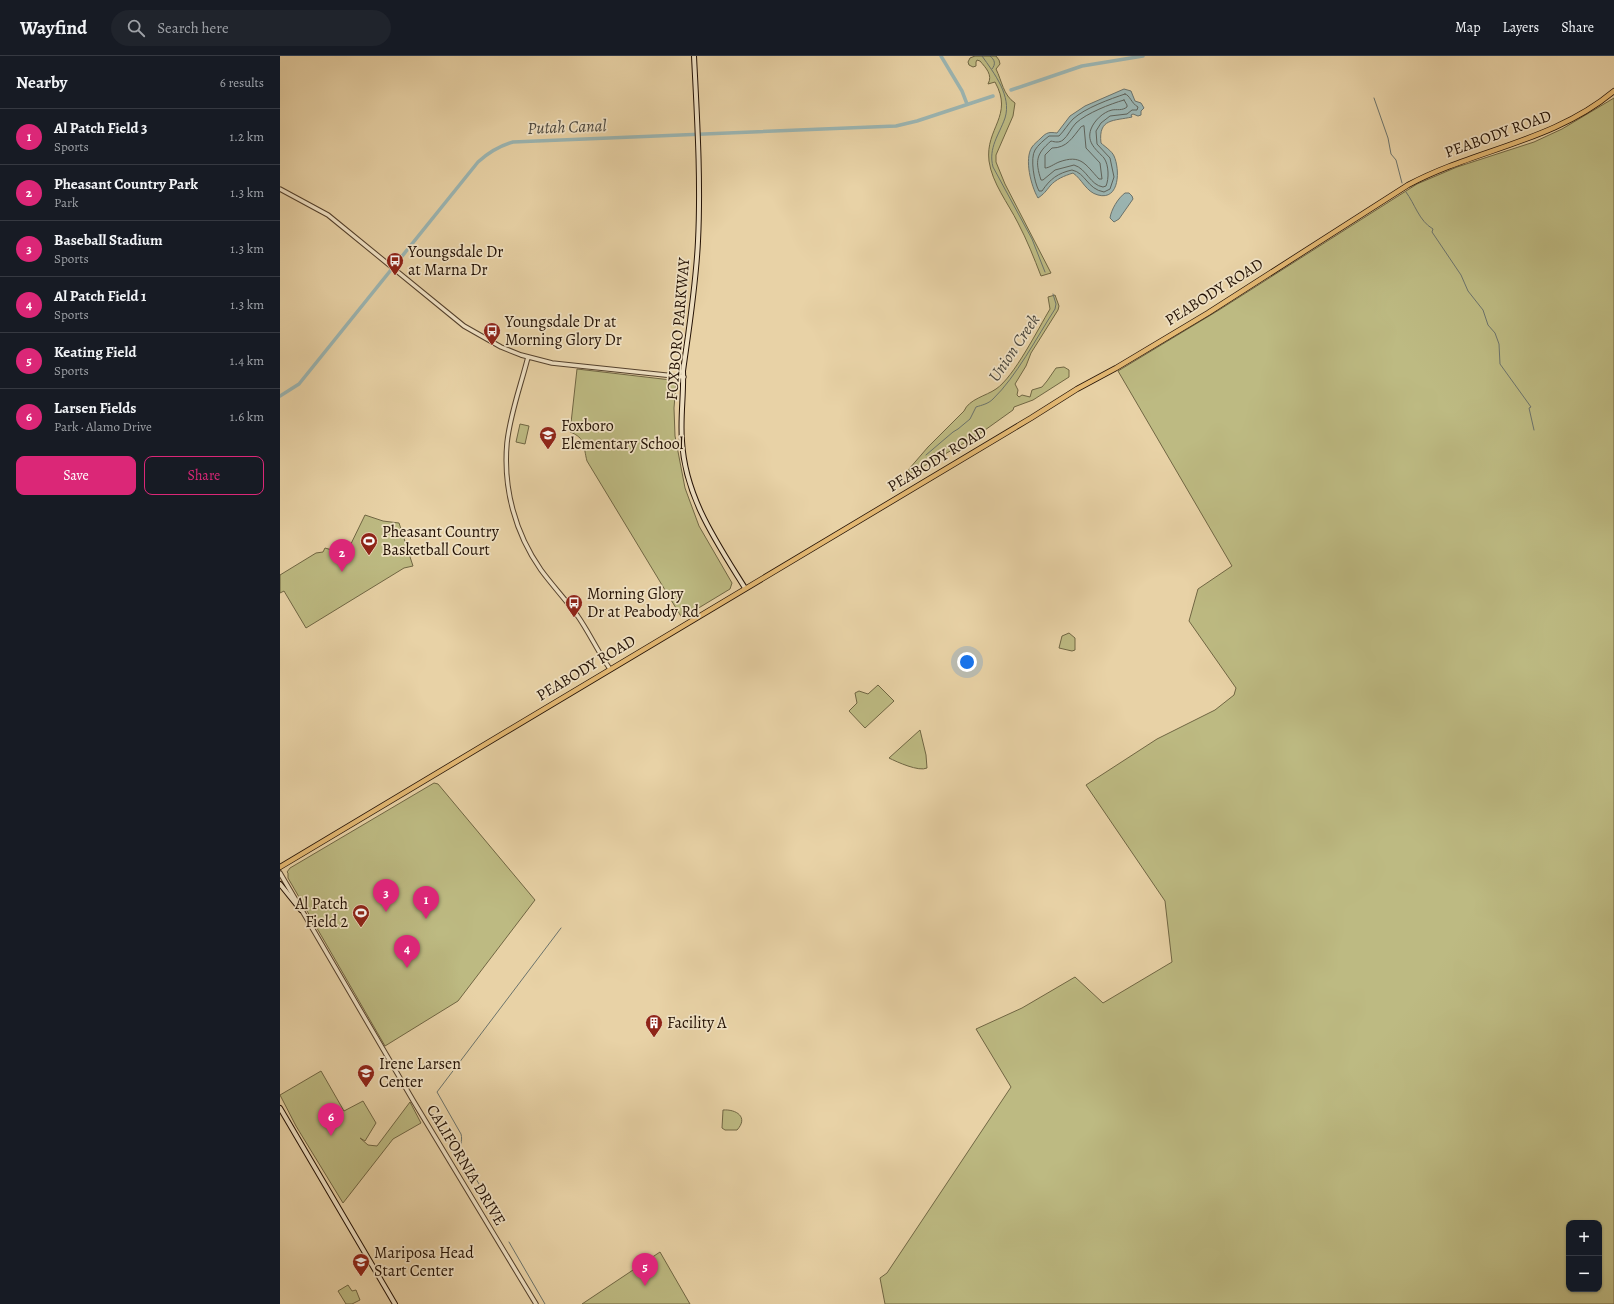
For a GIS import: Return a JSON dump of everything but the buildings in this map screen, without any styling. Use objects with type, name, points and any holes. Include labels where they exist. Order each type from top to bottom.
[{"type":"main road","name":"FOXBORO PARKWAY","points":[[694,56],[697,130],[698,241],[684,377],[682,441],[685,464],[698,506],[708,526],[745,588]]},
{"type":"main road","name":"PEABODY ROAD","points":[[280,867],[1031,418],[1077,389],[1116,368],[1174,333],[1408,185],[1441,169],[1548,131],[1580,114],[1614,91]]},
{"type":"main road","points":[[280,884],[301,910]]},
{"type":"main road","points":[[280,1108],[395,1304]]},
{"type":"street","points":[[280,189],[323,212],[464,326],[501,347],[528,357],[552,363],[684,377]]},
{"type":"street","points":[[528,357],[511,420],[507,442],[508,480],[514,515],[520,531],[534,558],[578,616],[610,669]]},
{"type":"street","name":"CALIFORNIA DRIVE","points":[[280,873],[414,1102],[536,1304]]},
{"type":"shaded area","points":[[975,56],[996,56],[1000,64],[996,69],[1003,88],[1011,100],[1015,103],[1013,116],[996,155],[996,162],[1005,184],[1051,273],[1041,276],[1021,229],[993,177],[989,161],[989,150],[1002,104],[995,82],[988,84],[990,78],[989,75],[980,61],[977,60],[976,66],[973,67],[969,65],[968,62],[970,58]]},
{"type":"shaded area","points":[[1614,98],[1614,1304],[885,1304],[880,1278],[887,1273],[1011,1087],[976,1029],[1022,1008],[1075,977],[1103,1003],[1172,962],[1165,901],[1086,785],[1157,739],[1215,710],[1234,695],[1236,688],[1189,621],[1198,589],[1232,566],[1118,371],[1219,310],[1417,184],[1457,167],[1534,142],[1562,129]]},
{"type":"shaded area","points":[[1055,295],[1059,306],[1058,310],[1031,353],[1026,366],[1015,384],[1018,390],[1017,395],[1019,397],[1022,395],[1030,397],[1032,390],[1042,387],[1056,368],[1064,367],[1069,370],[1069,377],[1033,400],[1014,407],[1013,410],[978,435],[912,473],[909,473],[909,469],[928,447],[970,403],[996,389],[1003,383],[1018,364],[1050,309],[1048,297]]},
{"type":"shaded area","points":[[577,369],[671,380],[676,383],[674,408],[675,436],[685,488],[699,526],[732,583],[730,589],[682,618],[587,461],[583,443],[579,437],[570,432]]},
{"type":"shaded area","points":[[520,424],[529,426],[525,444],[516,442]]},
{"type":"shaded area","points":[[365,515],[383,521],[399,523],[413,566],[404,568],[306,628],[284,591],[280,593],[280,575],[316,553],[323,552],[325,548],[346,554]]},
{"type":"shaded area","points":[[1069,633],[1075,638],[1075,650],[1072,651],[1059,648],[1062,636]]},
{"type":"shaded area","points":[[878,685],[894,701],[865,728],[849,711],[857,703],[855,693],[859,691],[868,694]]},
{"type":"shaded area","points":[[920,730],[926,755],[927,768],[914,768],[889,758]]},
{"type":"shaded area","points":[[434,783],[438,784],[535,900],[458,1001],[385,1046],[288,878],[287,872],[290,868]]},
{"type":"shaded area","points":[[321,1071],[344,1111],[363,1101],[376,1123],[365,1141],[360,1138],[368,1145],[377,1146],[410,1102],[421,1123],[393,1139],[343,1203],[296,1126],[280,1095]]},
{"type":"shaded area","points":[[723,1110],[736,1112],[739,1115],[742,1121],[737,1130],[725,1130],[722,1128]]},
{"type":"shaded area","points":[[660,1252],[690,1304],[582,1304]]},
{"type":"shaded area","points":[[348,1285],[352,1291],[356,1290],[360,1300],[352,1304],[346,1304],[338,1291]]},
{"type":"water","points":[[1124,89],[1131,91],[1135,101],[1141,103],[1144,108],[1141,111],[1141,115],[1138,116],[1133,114],[1131,115],[1132,117],[1113,120],[1102,129],[1101,143],[1112,152],[1117,168],[1116,183],[1111,193],[1105,196],[1098,195],[1090,191],[1073,173],[1055,181],[1038,198],[1029,172],[1029,158],[1033,146],[1043,136],[1050,133],[1057,133],[1070,116],[1085,106]]},
{"type":"water","points":[[1125,193],[1129,193],[1133,199],[1119,219],[1114,222],[1110,218],[1113,208],[1117,201]]},
{"type":"waterway","points":[[941,56],[962,91],[967,104]]},
{"type":"waterway","name":"Union Creek","points":[[982,56],[1001,85],[1007,110],[993,148],[993,167],[1032,239],[1045,272]]},
{"type":"waterway","points":[[990,56],[994,62],[992,69]]},
{"type":"waterway","points":[[1011,90],[1082,66],[1143,56]]},
{"type":"waterway","name":"Putah Canal","points":[[280,396],[299,384],[478,162],[490,152],[503,145],[513,142],[896,126],[917,121],[993,96]]},
{"type":"waterway","points":[[1374,98],[1388,138],[1391,154],[1396,160],[1402,183]]},
{"type":"waterway","points":[[1406,192],[1424,222],[1433,229],[1432,232],[1461,275],[1468,291],[1483,310],[1488,325],[1495,333],[1499,344],[1500,364],[1531,407],[1529,408],[1534,430]]},
{"type":"waterway","name":"Union Creek","points":[[926,455],[970,419],[976,407],[993,399],[1010,380],[1055,309],[1056,304],[1053,294]]},
{"type":"waterway","points":[[496,1221],[494,1209],[461,1154],[461,1134],[437,1092],[561,928]]},
{"type":"waterway","points":[[509,1242],[545,1304]]},
{"type":"place","name":"Youngsdale Dr at Marna Dr","points":[[395,276]]},
{"type":"place","name":"Youngsdale Dr at Morning Glory Dr","points":[[492,346]]},
{"type":"place","name":"Foxboro Elementary School","points":[[548,450]]},
{"type":"place","name":"Pheasant Country Basketball Court","points":[[369,556]]},
{"type":"place","name":"Pheasant Country Park","points":[[342,572]]},
{"type":"place","name":"Morning Glory Dr at Peabody Rd","points":[[574,618]]},
{"type":"place","name":"Baseball Stadium","points":[[386,912]]},
{"type":"place","name":"Al Patch Field 3","points":[[426,919]]},
{"type":"place","name":"Al Patch Field 2","points":[[361,928]]},
{"type":"place","name":"Al Patch Field 1","points":[[407,968]]},
{"type":"place","name":"Facility A","points":[[654,1038]]},
{"type":"place","name":"Irene Larsen Center","points":[[366,1088]]},
{"type":"place","name":"Larsen Fields","points":[[331,1136]]},
{"type":"place","name":"Mariposa Head Start Center","points":[[361,1277]]},
{"type":"place","name":"Keating Field","points":[[645,1286]]}]
